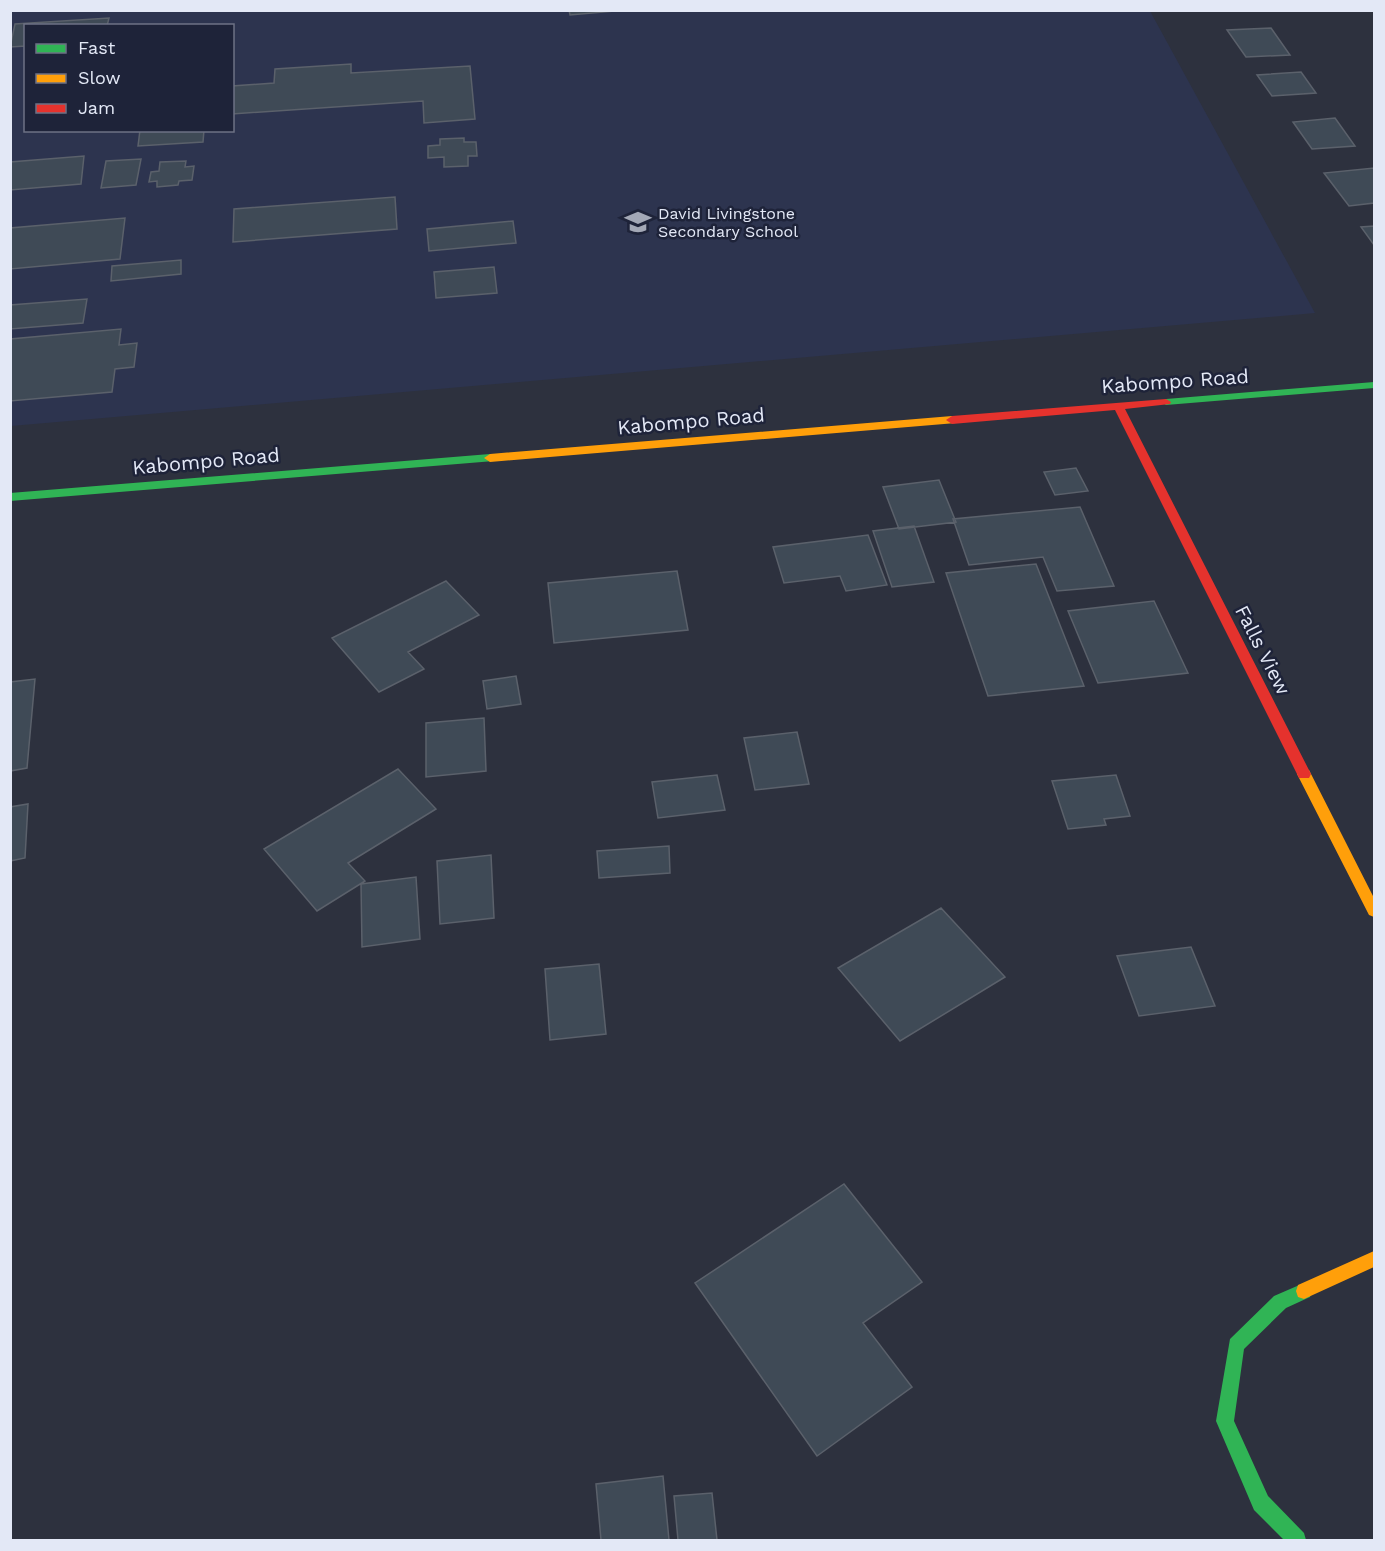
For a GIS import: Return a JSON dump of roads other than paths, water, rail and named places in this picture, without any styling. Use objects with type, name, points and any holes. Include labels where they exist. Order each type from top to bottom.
[{"type":"street","name":"Kabompo Road","points":[[10,497],[1374,385]]},
{"type":"street","name":"Falls View","points":[[1118,405],[1374,911]]},
{"type":"street","points":[[1297,1540],[1261,1503],[1225,1421],[1236,1345],[1280,1302],[1374,1259]]},
{"type":"place","name":"David Livingstone Secondary School","points":[[638,222]]}]
